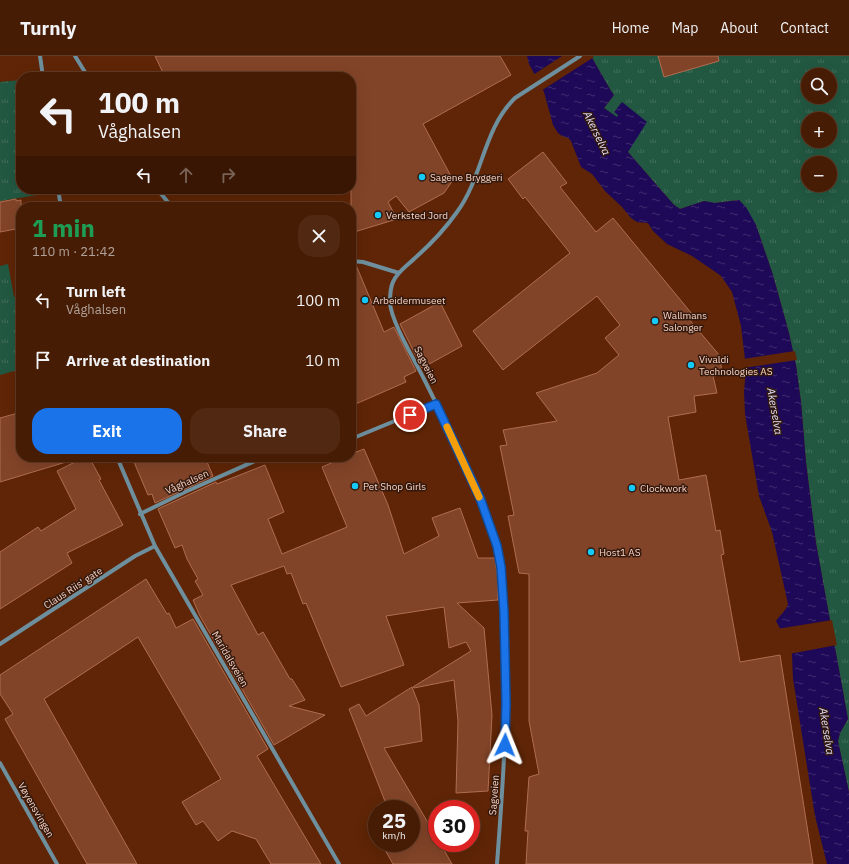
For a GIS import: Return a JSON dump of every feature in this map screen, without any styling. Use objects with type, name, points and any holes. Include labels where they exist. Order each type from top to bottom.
[{"type":"street","points":[[40,56],[42,72]]},
{"type":"street","points":[[75,56],[85,72]]},
{"type":"street","name":"Sagveien","points":[[497,864],[504,767],[506,703],[504,612],[501,567],[497,546],[480,498],[397,325],[390,305],[391,292],[393,282],[399,273],[446,227],[470,193],[485,149],[498,118],[509,104],[522,93],[580,56]]},
{"type":"street","points":[[161,194],[168,202]]},
{"type":"street","points":[[356,261],[363,262],[399,273]]},
{"type":"street","points":[[356,437],[436,404]]},
{"type":"street","name":"Maridalsveien","points":[[119,462],[155,546],[339,864]]},
{"type":"street","name":"Våghalsen","points":[[140,514],[253,462]]},
{"type":"street","name":"Claus Riis' gate","points":[[0,644],[135,556],[155,546]]},
{"type":"street","name":"Vøyensvingen","points":[[0,763],[57,864]]},
{"type":"green space","points":[[591,56],[849,56],[849,792],[838,741],[840,733],[848,719],[816,543],[796,365],[773,275],[756,225],[739,200],[714,203],[704,201],[680,209],[674,205],[628,152],[618,115],[617,118],[604,108],[614,95]]},
{"type":"green space","points":[[16,80],[16,194],[43,194],[0,201],[0,82]]},
{"type":"green space","points":[[8,264],[14,297],[16,297],[16,370],[0,375],[0,266]]},
{"type":"water","name":"Akerselva","points":[[527,56],[591,56],[614,95],[604,108],[617,117],[618,115],[614,112],[622,102],[647,122],[628,152],[674,205],[680,209],[704,201],[715,203],[739,200],[746,207],[756,225],[773,275],[796,365],[816,543],[848,719],[840,733],[838,741],[849,792],[849,864],[827,864],[815,816],[793,679],[792,655],[790,647],[776,621],[788,604],[772,532],[759,496],[745,414],[744,392],[746,368],[741,326],[732,292],[721,276],[692,256],[667,244],[653,231],[648,223],[637,222],[631,218],[605,191],[592,174],[581,167],[571,141],[558,133],[553,125],[544,92],[529,64]]},
{"type":"pier","points":[[562,56],[594,57],[541,91],[533,75]]},
{"type":"pier","points":[[795,351],[797,360],[744,368],[743,359]]},
{"type":"pier","points":[[832,620],[837,645],[789,654],[788,647],[777,629]]},
{"type":"building","points":[[155,56],[500,56],[511,75],[423,124],[453,180],[444,193],[409,212],[396,196],[388,202],[397,219],[356,231],[356,202],[351,202],[351,194],[356,194],[356,72],[163,72]]},
{"type":"building","points":[[658,56],[718,56],[719,61],[664,77]]},
{"type":"building","points":[[543,152],[567,183],[560,187],[596,232],[613,218],[692,314],[688,318],[720,356],[722,375],[713,376],[717,393],[694,396],[696,412],[668,417],[679,480],[706,475],[716,531],[720,530],[724,554],[721,555],[740,662],[780,655],[813,864],[526,864],[528,831],[525,831],[529,777],[539,774],[529,721],[529,574],[519,573],[508,516],[514,515],[500,446],[507,445],[503,430],[557,421],[536,393],[597,373],[619,355],[605,338],[620,325],[597,296],[503,370],[473,331],[570,253],[525,197],[523,199],[508,179]]},
{"type":"building","points":[[16,199],[16,201],[21,200],[21,202],[16,202],[16,229],[0,232],[0,202]]},
{"type":"building","points":[[356,265],[384,332],[394,327],[416,371],[404,377],[406,382],[356,404]]},
{"type":"building","points":[[440,302],[462,346],[422,368],[400,324]]},
{"type":"building","points":[[16,414],[16,462],[66,462],[0,482],[0,418]]},
{"type":"building","points":[[364,449],[388,505],[404,554],[439,536],[432,518],[460,508],[478,558],[495,558],[498,581],[498,600],[457,603],[484,628],[492,715],[488,791],[456,793],[458,721],[454,680],[413,687],[471,651],[466,642],[449,648],[444,607],[386,616],[404,665],[341,687],[306,603],[303,604],[291,573],[287,574],[284,566],[231,585],[258,635],[263,632],[290,679],[292,679],[305,700],[289,706],[325,715],[274,745],[200,616],[193,600],[203,595],[195,581],[198,579],[187,559],[182,545],[175,548],[158,509],[216,482],[217,484],[265,465],[284,512],[268,519],[282,554],[347,527],[322,467],[334,462],[356,462],[356,452]]},
{"type":"building","points":[[75,462],[92,462],[101,479],[99,480],[123,525],[67,553],[72,563],[0,609],[0,552],[38,527],[41,531],[76,509],[57,471]]},
{"type":"building","points":[[134,462],[207,462],[213,476],[155,503],[152,494],[148,495]]},
{"type":"building","points":[[146,579],[167,614],[169,613],[176,628],[193,619],[268,749],[257,756],[321,864],[271,864],[256,839],[232,831],[218,841],[203,821],[196,825],[182,802],[221,779],[138,637],[44,699],[137,864],[87,864],[5,719],[13,714],[0,694],[0,675]]},
{"type":"building","points":[[412,687],[419,705],[422,741],[384,748],[415,800],[384,800],[349,709],[359,704],[366,716]]},
{"type":"building","points":[[420,809],[428,823],[428,852],[445,852],[452,864],[393,864],[386,852],[420,852]]},
{"type":"slow traffic","points":[[447,427],[479,497]]},
{"type":"place","name":"Sagene Bryggeri","points":[[422,177]]},
{"type":"place","name":"Verksted Jord","points":[[378,215]]},
{"type":"place","name":"Arbeidermuseet","points":[[365,300]]},
{"type":"place","name":"Wallmans Salonger","points":[[655,321]]},
{"type":"place","name":"Vivaldi Technologies AS","points":[[691,365]]},
{"type":"place","name":"Pet Shop Girls","points":[[355,486]]},
{"type":"place","name":"Clockwork","points":[[632,488]]},
{"type":"place","name":"Host1 AS","points":[[591,552]]},
{"type":"route","points":[[410,415],[436,404],[480,498],[497,546],[501,567],[504,612],[506,703],[505,745]]}]
